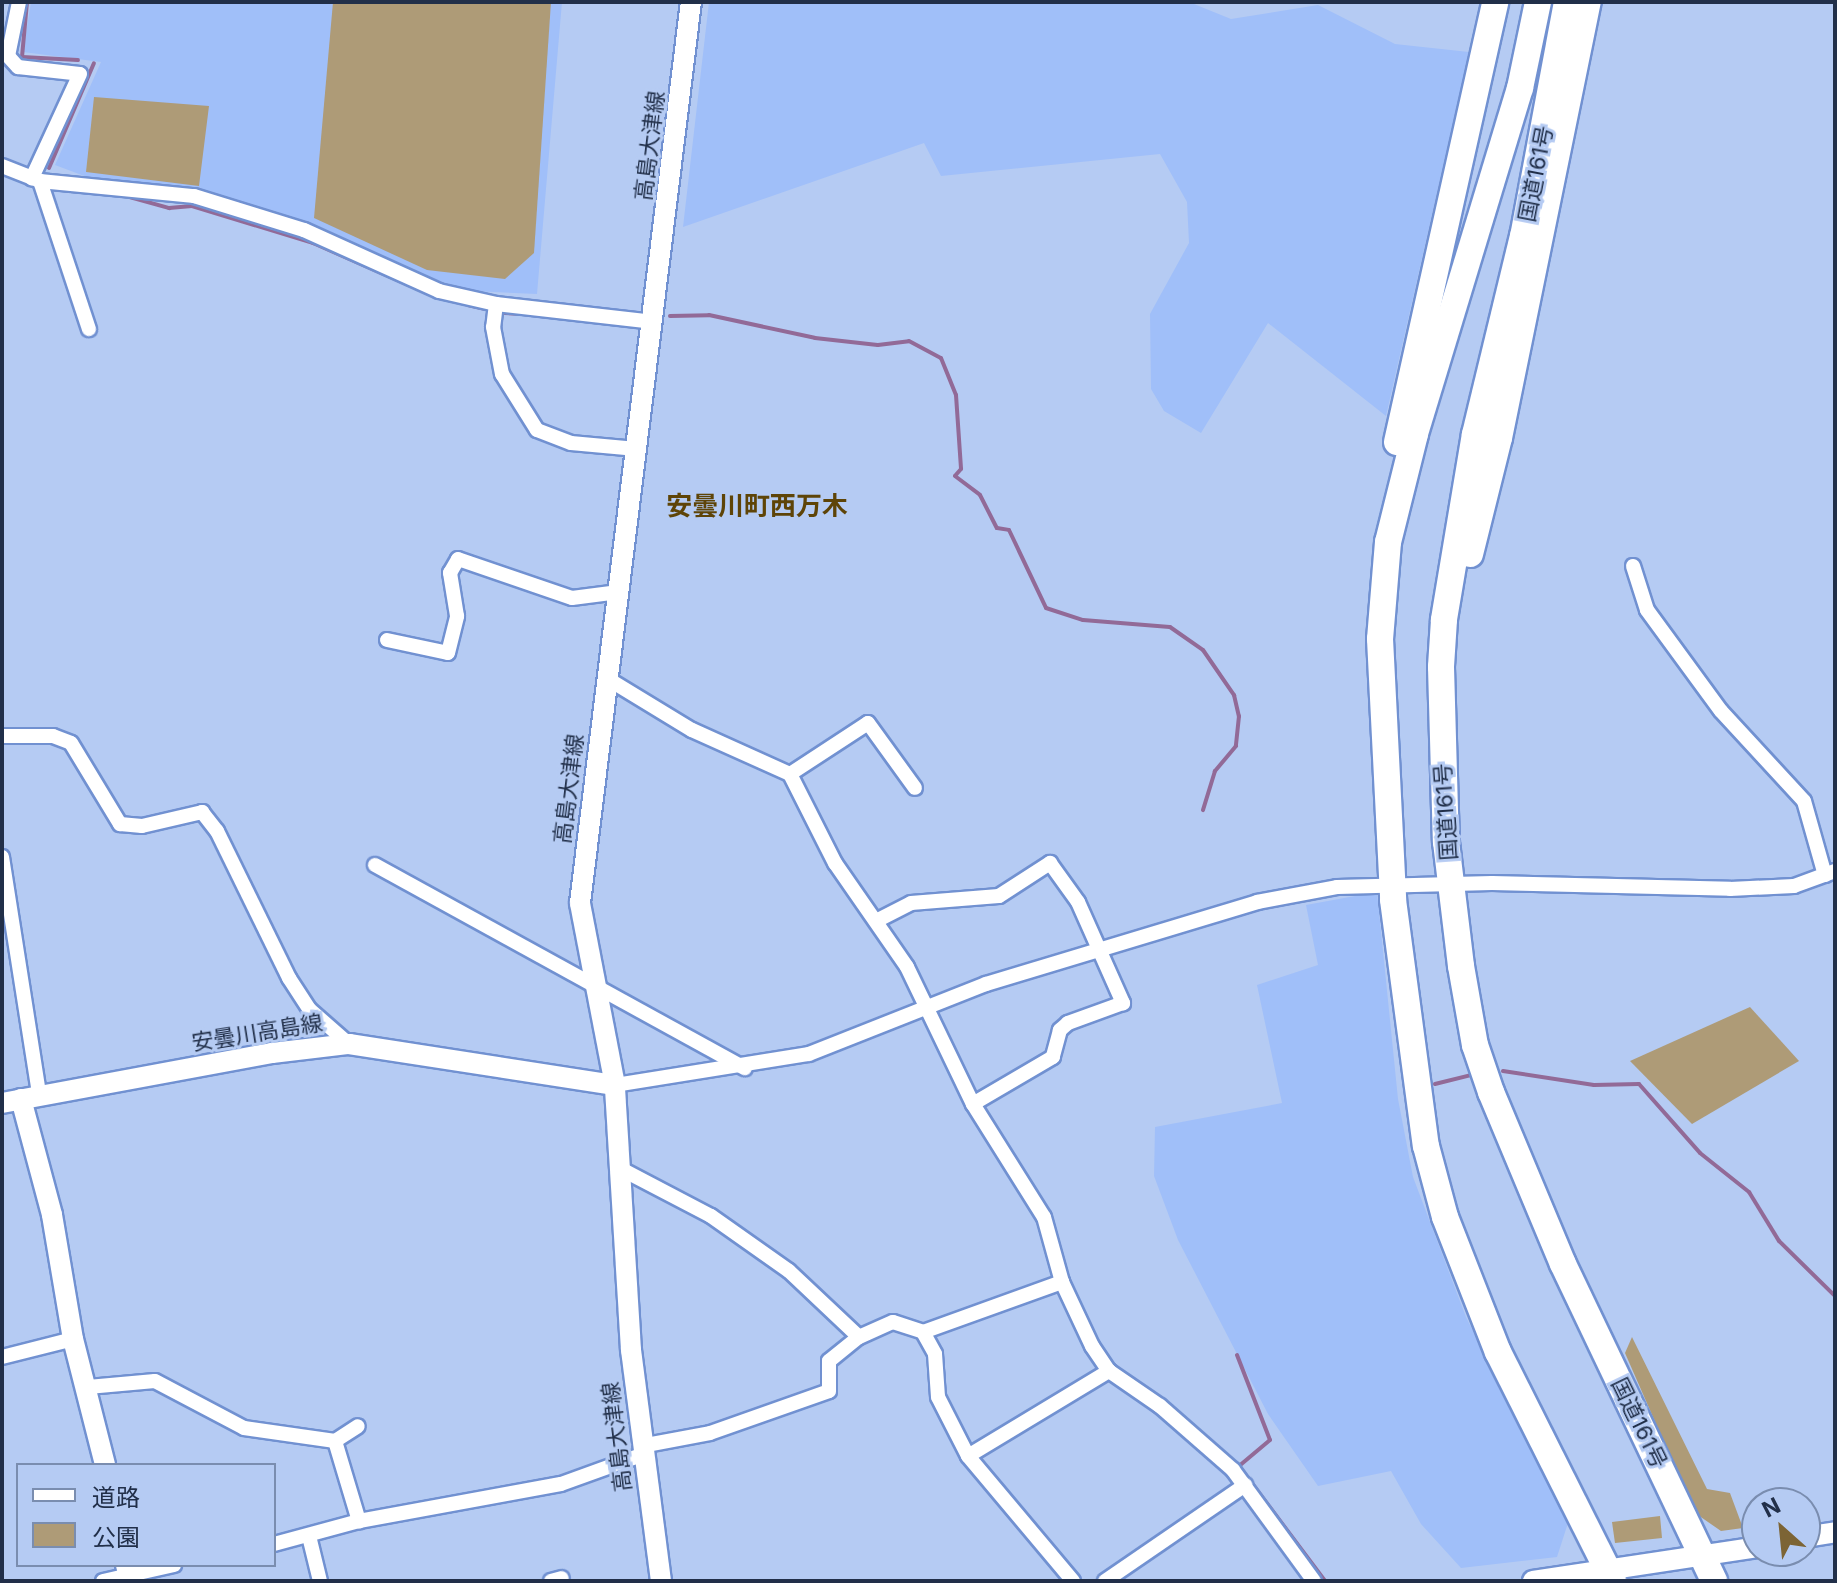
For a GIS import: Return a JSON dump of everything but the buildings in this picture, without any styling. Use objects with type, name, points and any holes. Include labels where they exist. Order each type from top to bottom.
[{"type":"highway","points":[[1388,542],[1399,427],[1495,2]]},
{"type":"highway","name":"国道161号","points":[[1538,2],[1520,88],[1415,434],[1388,542],[1380,639],[1393,886],[1418,1108],[1445,1217],[1498,1352],[1611,1577]]},
{"type":"highway","name":"国道161号","points":[[1567,2],[1523,236],[1475,434],[1444,620],[1441,739],[1451,887],[1475,1045],[1506,1132],[1709,1569]]},
{"type":"highway","points":[[1444,620],[1458,598],[1499,438],[1588,2]]},
{"type":"main road","name":"高島大津線","points":[[661,1581],[641,1450],[615,1085],[580,903],[654,322],[691,2]]},
{"type":"main road","name":"安曇川高島線","points":[[21,1099],[349,1044],[615,1085]]},
{"type":"main road","points":[[21,1099],[52,1215],[73,1339],[88,1387],[105,1463]]},
{"type":"main road","points":[[1533,1581],[1709,1569],[1741,1554]]},
{"type":"street","points":[[19,2],[8,56],[18,67],[80,74],[36,179],[89,329]]},
{"type":"street","points":[[2,166],[36,179],[194,196],[304,230],[439,291],[496,304],[654,322]]},
{"type":"street","points":[[496,304],[493,327],[502,374],[537,430],[571,443],[637,449]]},
{"type":"street","points":[[387,640],[448,653],[457,616],[450,573],[458,559],[572,598],[619,592]]},
{"type":"street","points":[[615,1085],[745,1068],[844,1044],[925,1004],[1257,902],[1337,887],[1730,889],[1794,886],[1830,873],[1804,801],[1703,686],[1647,610],[1633,566]]},
{"type":"street","points":[[608,679],[692,730],[790,774],[835,863],[876,921],[925,1004],[973,1104],[1044,1217],[1062,1282],[1076,1318],[1109,1371],[1160,1406],[1245,1485],[1314,1581]]},
{"type":"street","points":[[790,774],[868,723],[915,788]]},
{"type":"street","points":[[2,736],[53,736],[71,743],[85,758],[107,807],[120,824],[142,826],[202,812],[217,831],[289,978],[309,1009],[349,1044]]},
{"type":"street","points":[[2,857],[21,1099]]},
{"type":"street","points":[[876,921],[911,903],[999,896],[1050,863],[1078,902],[1123,1003],[1068,1023],[1060,1030],[1053,1057],[973,1104]]},
{"type":"street","points":[[375,865],[745,1068]]},
{"type":"street","points":[[623,1170],[711,1216],[789,1271],[859,1337]]},
{"type":"street","points":[[276,1544],[359,1521],[561,1484],[641,1450],[710,1433],[829,1391],[829,1361],[859,1337],[893,1322],[923,1332],[994,1302],[1062,1282]]},
{"type":"street","points":[[923,1332],[935,1354],[938,1397],[968,1456],[1073,1581]]},
{"type":"street","points":[[2,1357],[73,1339]]},
{"type":"street","points":[[968,1456],[1109,1371]]},
{"type":"street","points":[[88,1387],[155,1381],[244,1428],[335,1441],[358,1426]]},
{"type":"street","points":[[335,1441],[359,1521]]},
{"type":"street","points":[[1105,1581],[1245,1485]]},
{"type":"street","points":[[309,1536],[320,1581]]},
{"type":"street","points":[[103,1581],[164,1567]]},
{"type":"shaded area","points":[[31,2],[562,2],[537,294],[471,291],[421,275],[329,232],[202,192],[95,180],[55,165],[101,62],[23,52]]},
{"type":"shaded area","points":[[709,2],[1189,2],[1231,19],[1318,5],[1395,44],[1469,52],[1386,416],[1268,323],[1201,433],[1164,411],[1151,389],[1150,314],[1189,243],[1187,202],[1160,154],[941,176],[924,143],[683,227]]},
{"type":"shaded area","points":[[1377,892],[1398,1099],[1413,1177],[1466,1317],[1568,1523],[1557,1557],[1461,1568],[1421,1524],[1391,1471],[1318,1486],[1268,1414],[1178,1240],[1154,1176],[1155,1127],[1282,1103],[1257,985],[1318,965],[1306,905]]},
{"type":"green space","points":[[333,2],[551,2],[534,253],[505,279],[427,270],[314,218]]},
{"type":"green space","points":[[94,97],[209,106],[199,186],[86,172]]},
{"type":"green space","points":[[1750,1007],[1799,1061],[1692,1124],[1630,1061]]},
{"type":"green space","points":[[1632,1337],[1707,1489],[1730,1493],[1741,1528],[1721,1531],[1695,1513],[1625,1353]]},
{"type":"green space","points":[[1660,1516],[1662,1538],[1615,1543],[1612,1522]]},
{"type":"waterway","points":[[27,2],[22,57],[78,60]]},
{"type":"waterway","points":[[49,168],[94,63]]},
{"type":"waterway","points":[[126,196],[169,208],[192,206],[313,243],[436,297]]},
{"type":"waterway","points":[[468,305],[485,309]]},
{"type":"waterway","points":[[505,313],[522,314]]},
{"type":"waterway","points":[[670,316],[709,315],[815,338],[878,345],[909,341],[941,358],[956,395],[961,469],[955,476],[980,495],[997,528],[1009,530],[1046,608],[1083,620],[1170,627],[1203,650],[1234,695],[1239,716],[1236,746],[1215,771],[1203,810]]},
{"type":"waterway","points":[[1503,1071],[1594,1085],[1639,1084],[1700,1153],[1749,1192],[1779,1241],[1835,1296]]},
{"type":"waterway","points":[[1435,1084],[1475,1074]]},
{"type":"waterway","points":[[1237,1355],[1270,1440],[1239,1466],[1325,1581]]},
{"type":"district","name":"安曇川町西万木","points":[[757,506]]}]
